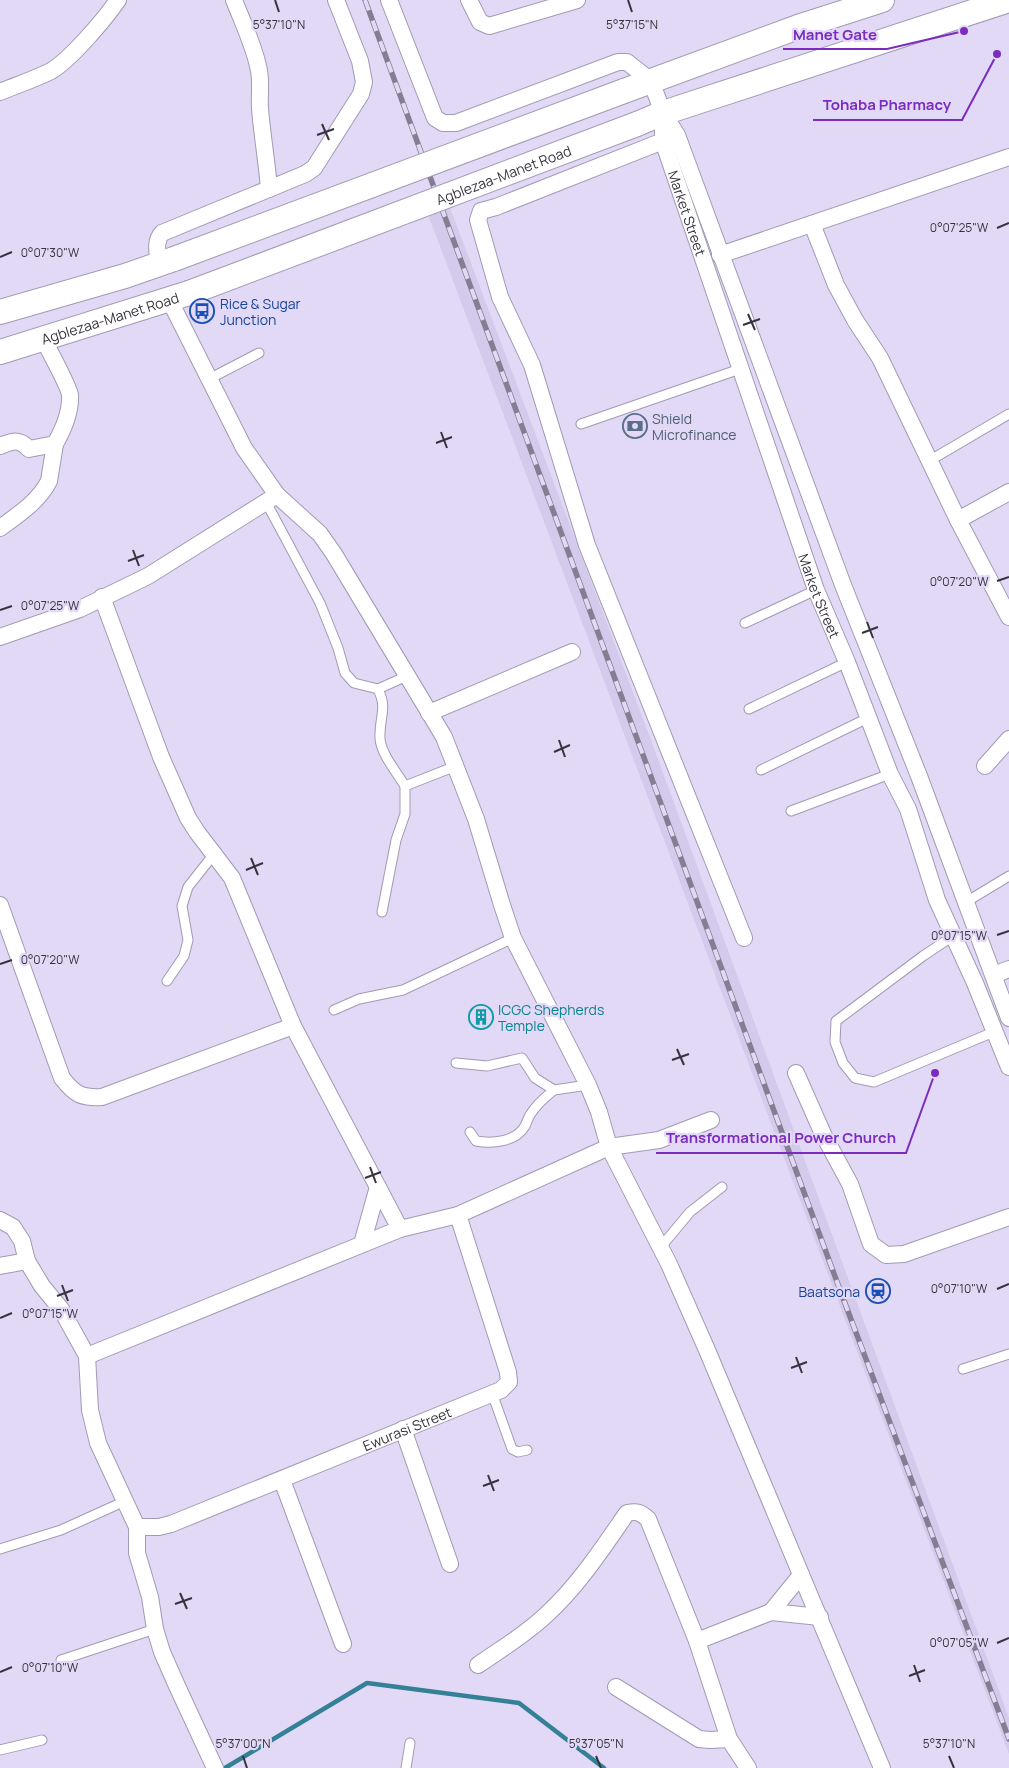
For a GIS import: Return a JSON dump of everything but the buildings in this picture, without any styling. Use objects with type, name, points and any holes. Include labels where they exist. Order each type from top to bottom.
[{"type":"main road","points":[[0,312],[167,262],[650,81],[798,27],[882,0]]},
{"type":"main road","name":"Agblezaa-Manet Road","points":[[0,352],[179,296],[663,114],[1009,0]]},
{"type":"street","points":[[0,92],[50,71],[63,63],[118,0]]},
{"type":"street","points":[[234,0],[258,65],[262,136],[266,154],[269,189]]},
{"type":"street","points":[[167,262],[157,246],[158,238],[162,233],[305,174],[314,168],[361,94],[364,82],[360,61],[336,0]]},
{"type":"street","points":[[389,0],[435,118],[443,123],[456,123],[618,62],[627,62],[650,81]]},
{"type":"street","points":[[469,0],[480,22],[489,26],[577,0]]},
{"type":"street","name":"Market Street","points":[[650,81],[663,114],[677,135],[842,585],[919,776],[1009,1018]]},
{"type":"street","name":"Market Street","points":[[663,114],[663,141],[816,590],[847,662],[890,774],[908,809],[937,900],[976,983],[1009,1067]]},
{"type":"street","points":[[663,141],[496,207],[481,211],[478,220],[500,297],[532,365],[587,545],[744,938]]},
{"type":"street","points":[[720,255],[1009,158]]},
{"type":"street","points":[[812,224],[836,285],[855,320],[880,358],[958,520],[1009,617]]},
{"type":"street","points":[[179,296],[209,379],[272,499],[320,534],[334,554],[444,737],[476,819],[513,938],[588,1085],[599,1112],[609,1147],[660,1248],[706,1350],[882,1768]]},
{"type":"street","points":[[0,528],[32,504],[47,485],[55,444],[68,410],[70,393],[43,338]]},
{"type":"street","points":[[0,446],[16,440],[23,442],[28,448],[55,444]]},
{"type":"street","points":[[958,520],[1009,492]]},
{"type":"street","points":[[0,636],[80,609],[148,576],[272,499]]},
{"type":"street","points":[[102,597],[161,757],[188,818],[232,878],[293,1026],[400,1229]]},
{"type":"street","points":[[430,713],[572,652]]},
{"type":"street","points":[[985,766],[1009,739]]},
{"type":"street","points":[[0,905],[62,1078],[72,1092],[88,1098],[102,1097],[293,1026]]},
{"type":"street","points":[[994,975],[1009,969]]},
{"type":"street","points":[[796,1073],[823,1134],[850,1184],[871,1244],[879,1251],[886,1255],[904,1254],[1009,1217]]},
{"type":"street","points":[[87,1356],[400,1229],[458,1215],[609,1147],[659,1140],[711,1120]]},
{"type":"street","points":[[362,1244],[378,1187]]},
{"type":"street","name":"Ewurasi Street","points":[[137,1527],[158,1527],[171,1524],[501,1390],[509,1382],[508,1372],[458,1215]]},
{"type":"street","points":[[0,1220],[13,1227],[22,1241],[27,1260],[42,1286],[61,1309],[87,1356],[90,1410],[98,1443],[137,1527],[137,1553],[150,1597],[155,1629],[170,1669],[212,1763]]},
{"type":"street","points":[[0,1266],[27,1260]]},
{"type":"street","points":[[403,1429],[450,1564]]},
{"type":"street","points":[[282,1480],[343,1644]]},
{"type":"street","points":[[478,1665],[522,1635],[554,1607],[591,1565],[627,1513],[641,1512],[648,1519],[697,1641],[729,1738],[748,1768]]},
{"type":"street","points":[[771,1612],[801,1575]]},
{"type":"street","points":[[697,1641],[771,1612],[820,1617]]},
{"type":"street","points":[[616,1687],[699,1739],[729,1738]]},
{"type":"lane","points":[[209,379],[259,353]]},
{"type":"lane","points":[[581,424],[740,369]]},
{"type":"lane","points":[[929,461],[1009,414]]},
{"type":"lane","points":[[272,499],[320,603],[338,648],[345,673],[354,683],[378,688],[407,676]]},
{"type":"lane","points":[[745,623],[816,590]]},
{"type":"lane","points":[[749,709],[847,662]]},
{"type":"lane","points":[[378,688],[384,701],[380,738],[381,747],[404,786],[405,814],[396,840],[382,912]]},
{"type":"lane","points":[[761,770],[868,718]]},
{"type":"lane","points":[[404,786],[456,766]]},
{"type":"lane","points":[[791,810],[890,774]]},
{"type":"lane","points":[[167,981],[184,956],[188,940],[182,906],[188,887],[214,854]]},
{"type":"lane","points":[[966,902],[1009,876]]},
{"type":"lane","points":[[953,936],[922,956],[836,1021],[835,1042],[843,1063],[855,1078],[874,1082],[996,1031]]},
{"type":"lane","points":[[334,1010],[359,999],[403,990],[513,938]]},
{"type":"lane","points":[[456,1064],[487,1066],[522,1058],[535,1078],[554,1090]]},
{"type":"lane","points":[[470,1132],[476,1141],[488,1143],[507,1140],[525,1127],[530,1115],[541,1100],[554,1090],[588,1085]]},
{"type":"lane","points":[[660,1248],[690,1212],[722,1187]]},
{"type":"lane","points":[[963,1369],[1009,1354]]},
{"type":"lane","points":[[492,1393],[512,1449],[518,1452],[527,1450]]},
{"type":"lane","points":[[0,1549],[61,1530],[125,1500]]},
{"type":"lane","points":[[61,1660],[155,1629]]},
{"type":"lane","points":[[0,1750],[42,1740]]},
{"type":"lane","points":[[406,1768],[410,1743]]},
{"type":"shaded area","points":[[449,205],[651,740],[1009,1718],[1009,1754],[429,217]]},
{"type":"waterway","points":[[225,1768],[367,1683],[519,1703],[604,1768]]},
{"type":"railway","points":[[365,0],[840,1290],[1009,1739]]},
{"type":"place","name":"Manet Gate","points":[[964,31]]},
{"type":"place","name":"Tohaba Pharmacy","points":[[997,54]]},
{"type":"place","name":"Rice & Sugar Junction","points":[[202,311]]},
{"type":"place","name":"Shield Microfinance","points":[[635,426]]},
{"type":"place","name":"ICGC Shepherds Temple","points":[[481,1017]]},
{"type":"place","name":"Transformational Power Church","points":[[935,1073]]},
{"type":"place","name":"Baatsona","points":[[878,1291]]}]
